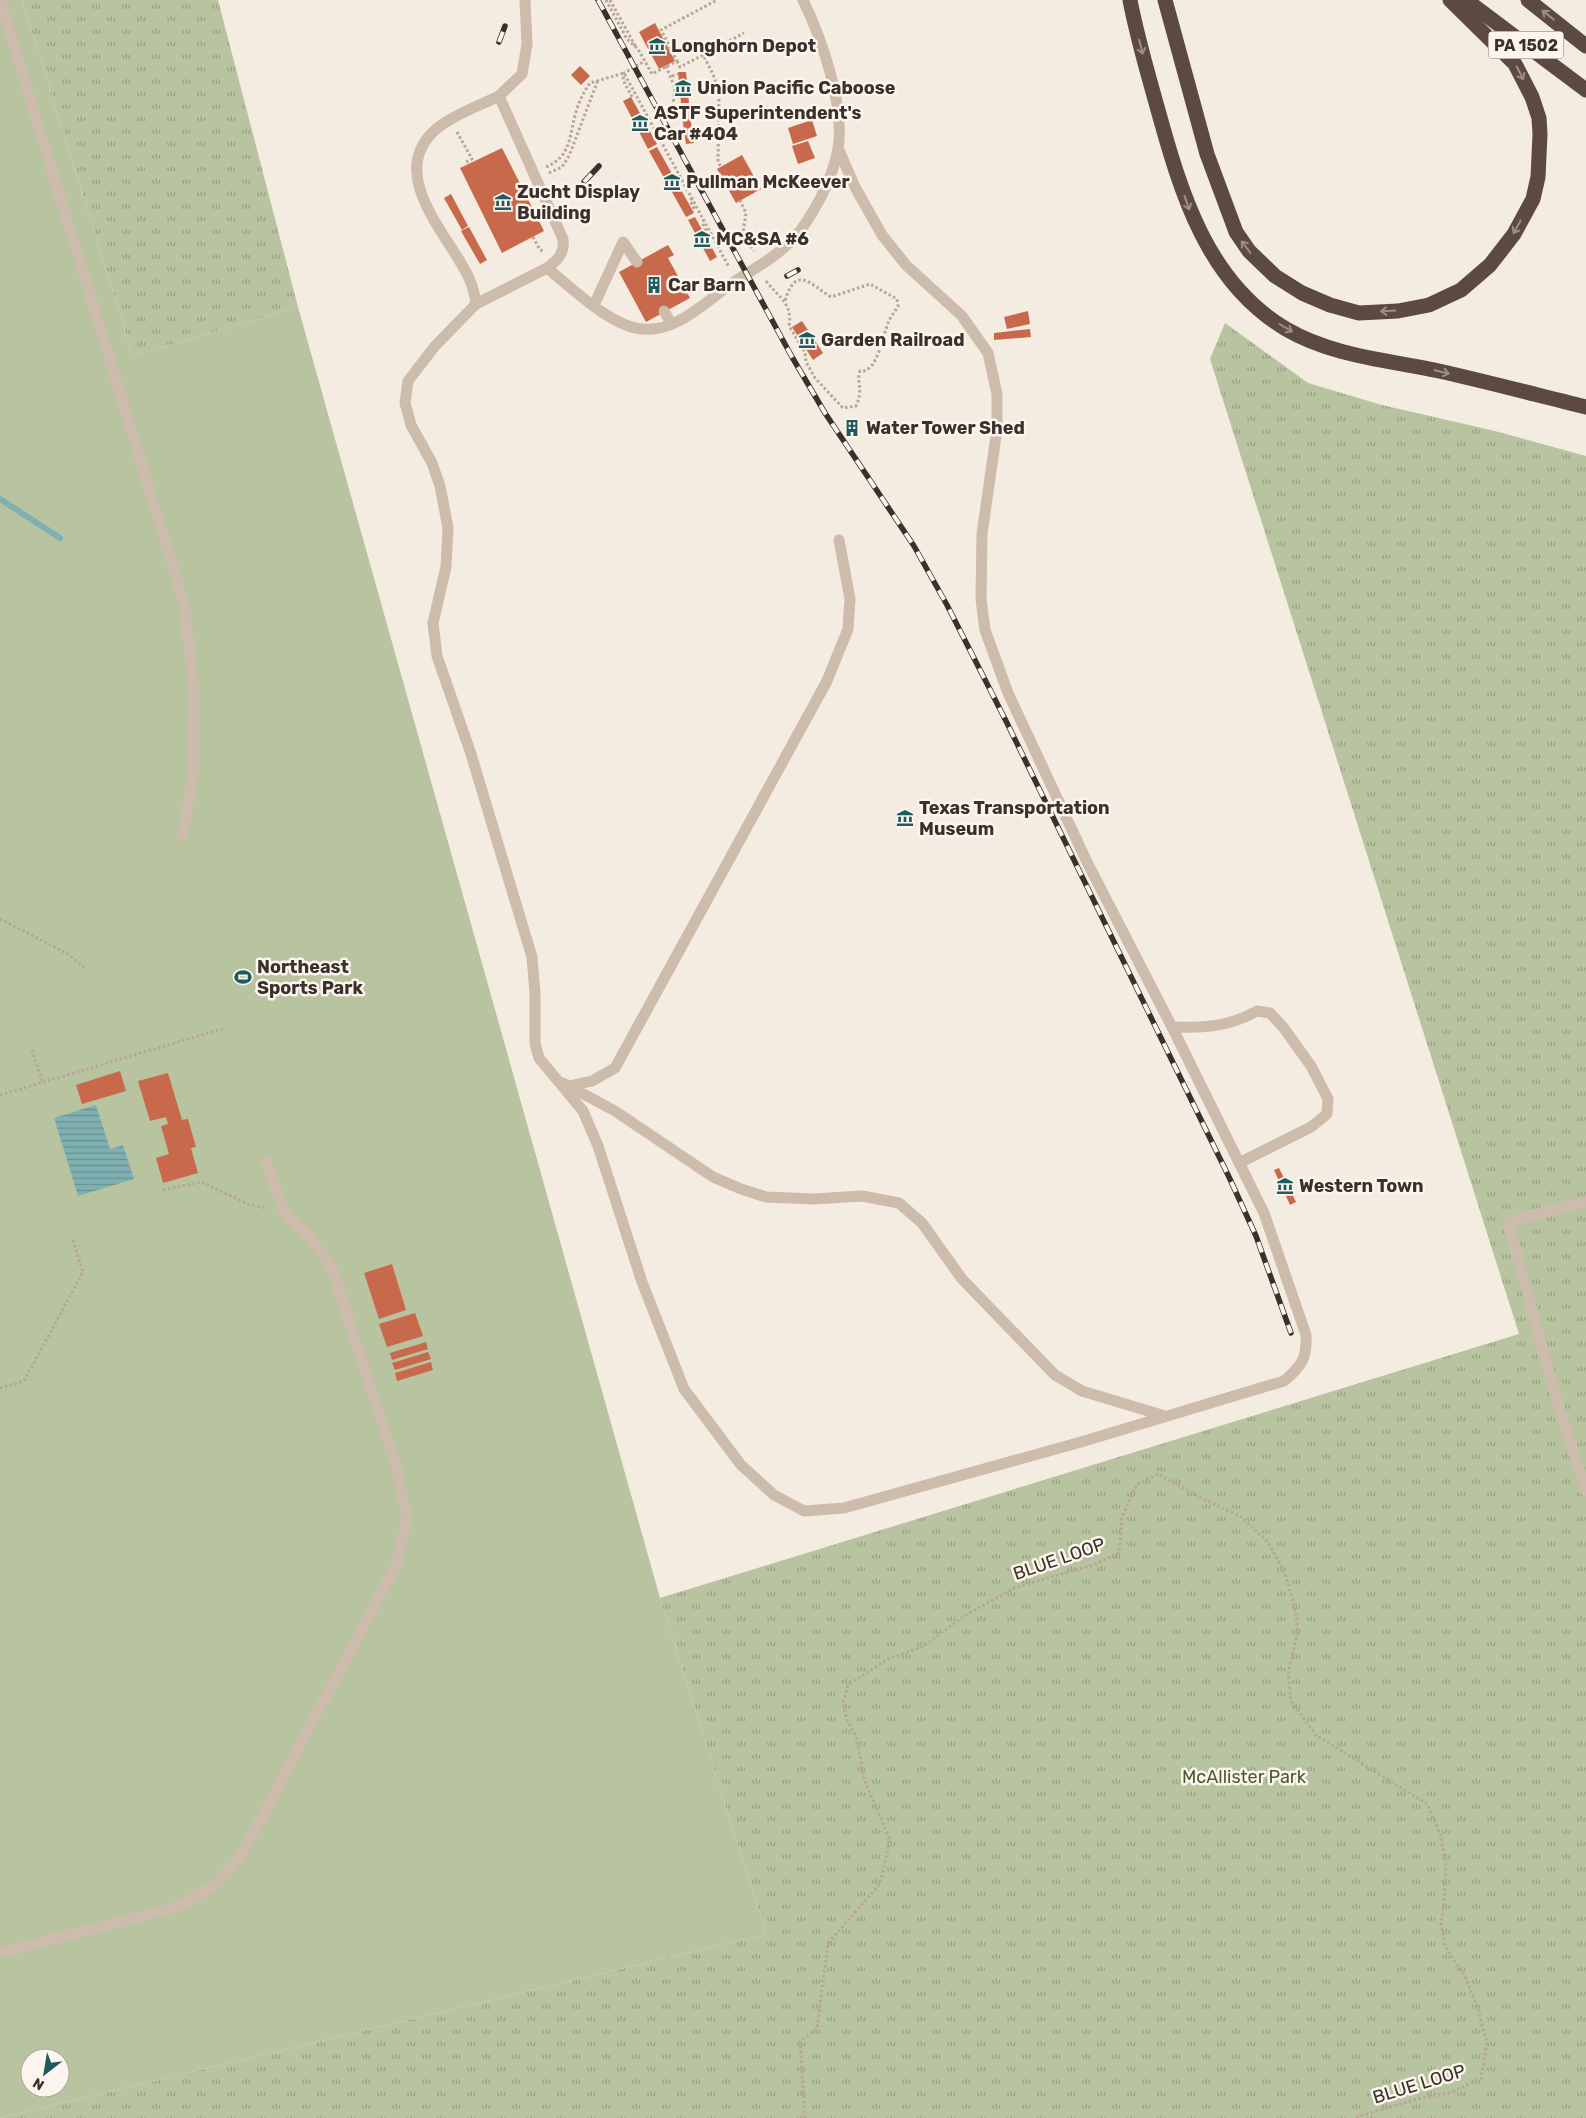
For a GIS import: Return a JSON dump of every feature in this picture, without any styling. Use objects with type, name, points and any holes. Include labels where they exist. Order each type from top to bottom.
[{"type":"highway","points":[[1130,0],[1144,59],[1172,159],[1190,211],[1210,251],[1231,281],[1248,300],[1286,328],[1337,350],[1440,371],[1586,406]]},
{"type":"highway","points":[[1165,0],[1207,154],[1236,232],[1249,251],[1276,276],[1302,293],[1330,305],[1359,313],[1398,311],[1429,305],[1461,290],[1490,266],[1514,234],[1532,199],[1538,177],[1540,134],[1539,118],[1532,97],[1515,64],[1450,0]]},
{"type":"highway","name":"PA 1502","points":[[1466,0],[1586,90]]},
{"type":"highway","name":"PA 1502","points":[[1528,0],[1586,46]]},
{"type":"highway","points":[[1567,30],[1586,37]]},
{"type":"lane","points":[[0,0],[184,603],[194,690],[193,778],[182,836]]},
{"type":"lane","points":[[476,304],[469,278],[422,198],[416,175],[418,158],[432,132],[451,120],[499,96],[522,74],[527,44],[525,0]]},
{"type":"lane","points":[[548,268],[594,305],[623,324],[642,329],[664,327],[685,316],[774,257],[796,236],[814,211],[831,177],[838,148],[838,109],[831,74],[803,0]]},
{"type":"lane","points":[[499,96],[563,239],[564,247],[560,256],[548,268],[476,304],[417,367],[408,381],[405,402],[411,425],[432,463],[440,486],[448,528],[446,567],[433,624],[437,656],[471,754],[532,957],[535,993],[535,1043],[539,1058],[583,1112],[598,1146],[642,1282],[684,1389],[741,1465],[774,1495],[804,1511],[844,1508],[1081,1442],[1284,1381],[1300,1368],[1306,1350],[1306,1335],[1264,1213],[1172,1026],[1083,853],[1008,693],[985,630],[981,599],[982,534],[997,429],[997,394],[988,353],[962,316],[906,265],[882,235],[855,187],[838,148]]},
{"type":"lane","points":[[594,305],[623,242],[637,262]]},
{"type":"lane","points":[[664,312],[671,323]]},
{"type":"lane","points":[[569,1086],[592,1081],[615,1068],[827,681],[848,629],[850,599],[839,540]]},
{"type":"lane","points":[[1172,1026],[1214,1027],[1243,1019],[1257,1011],[1270,1013],[1283,1027],[1310,1066],[1328,1099],[1327,1114],[1311,1127],[1239,1163]]},
{"type":"lane","points":[[557,1080],[615,1111],[713,1177],[741,1189],[766,1197],[813,1199],[862,1196],[899,1203],[922,1223],[962,1279],[1055,1374],[1082,1391],[1166,1417]]},
{"type":"lane","points":[[0,1953],[177,1907],[214,1886],[242,1854],[396,1565],[407,1519],[396,1466],[332,1268],[311,1238],[284,1212],[266,1161]]},
{"type":"lane","points":[[1586,1201],[1508,1222],[1555,1394],[1586,1491]]},
{"type":"path","points":[[606,0],[627,39],[638,49]]},
{"type":"path","points":[[610,0],[652,74],[677,61]]},
{"type":"path","points":[[717,0],[661,30],[680,67],[744,33]]},
{"type":"path","points":[[703,55],[713,74],[719,93],[718,162],[721,167]]},
{"type":"path","points":[[544,168],[558,162],[563,154],[581,98],[591,83],[624,73],[645,61]]},
{"type":"path","points":[[666,66],[672,76],[675,88],[672,113],[680,112]]},
{"type":"path","points":[[624,73],[623,80],[632,97]]},
{"type":"path","points":[[624,73],[737,281]]},
{"type":"path","points":[[672,76],[678,74]]},
{"type":"path","points":[[585,80],[591,83]]},
{"type":"path","points":[[547,174],[562,167],[569,156],[599,80]]},
{"type":"path","points":[[673,102],[680,103]]},
{"type":"path","points":[[451,120],[472,159],[466,162],[468,165]]},
{"type":"path","points":[[692,198],[690,201],[694,211]]},
{"type":"path","points":[[740,200],[746,213],[742,233],[774,291],[785,301],[791,315],[789,326],[805,352],[806,362],[815,378],[843,408],[856,406],[861,388],[858,376],[860,371],[865,372],[869,370],[876,358],[888,322],[898,306],[897,299],[870,284],[845,294],[831,297],[820,291],[814,283],[803,280],[794,283],[789,289],[785,301]]},
{"type":"path","points":[[704,219],[702,224],[705,232]]},
{"type":"path","points":[[0,919],[68,954],[86,969]]},
{"type":"path","points":[[0,1095],[225,1028]]},
{"type":"path","points":[[32,1050],[42,1081]]},
{"type":"path","points":[[163,1190],[201,1182],[248,1204],[284,1212]]},
{"type":"path","points":[[0,1388],[24,1381],[83,1272],[72,1238]]},
{"type":"path","name":"BLUE LOOP","points":[[805,2118],[800,2041],[817,2029],[828,1943],[880,1884],[890,1840],[864,1779],[857,1739],[846,1717],[843,1702],[848,1685],[888,1659],[924,1646],[964,1616],[1014,1588],[1093,1565],[1119,1552],[1122,1517],[1137,1484],[1158,1474],[1201,1498],[1240,1516],[1268,1542],[1285,1572],[1295,1609],[1298,1632],[1288,1672],[1291,1701],[1316,1736],[1427,1804],[1441,1836],[1446,1867],[1441,1923],[1445,1946],[1465,1977],[1477,2006],[1487,2044],[1481,2079],[1449,2093],[1417,2099],[1354,2118]]},
{"type":"green space","name":"Northeast Sports Park","points":[[0,0],[22,0],[133,356],[298,307],[660,1598],[766,1934],[0,2118]]},
{"type":"green space","points":[[22,0],[218,0],[298,307],[133,356]]},
{"type":"green space","name":"McAllister Park","points":[[1225,323],[1308,383],[1382,405],[1495,431],[1586,456],[1586,2118],[0,2118],[766,1934],[660,1598],[1519,1334],[1210,359]]},
{"type":"water","points":[[96,1105],[110,1149],[123,1145],[134,1179],[78,1196],[54,1118]]},
{"type":"building","name":"Longhorn Depot","points":[[655,23],[675,61],[659,69],[639,32]]},
{"type":"building","points":[[580,66],[590,76],[581,85],[571,75]]},
{"type":"building","name":"Union Pacific Caboose","points":[[678,72],[686,72],[689,103],[681,103]]},
{"type":"building","name":"ASTF Superintendent's Car #404","points":[[631,97],[657,144],[648,149],[623,101]]},
{"type":"building","points":[[689,109],[694,143],[686,144],[681,110]]},
{"type":"building","points":[[812,120],[817,136],[793,144],[788,128]]},
{"type":"building","points":[[808,141],[815,158],[798,164],[792,146]]},
{"type":"building","name":"Pullman McKeever","points":[[657,147],[694,213],[686,217],[649,151]]},
{"type":"building","name":"Zucht Display Building","points":[[502,148],[544,231],[502,253],[460,168]]},
{"type":"building","points":[[742,155],[761,189],[736,203],[717,169]]},
{"type":"building","points":[[451,194],[468,226],[462,230],[444,198]]},
{"type":"building","name":"MC&SA #6","points":[[695,217],[717,257],[710,261],[688,220]]},
{"type":"building","points":[[469,227],[487,260],[480,264],[461,231]]},
{"type":"building","name":"Car Barn","points":[[668,245],[674,255],[668,258],[690,298],[646,322],[619,272]]},
{"type":"building","points":[[1028,311],[1030,324],[1007,329],[1004,317]]},
{"type":"building","name":"Garden Railroad","points":[[802,321],[823,353],[813,360],[792,327]]},
{"type":"building","points":[[1030,329],[1031,337],[994,340],[994,333]]},
{"type":"building","name":"Water Tower Shed","points":[[852,421],[857,423],[859,428],[857,433],[852,435],[847,433],[845,428],[847,423]]},
{"type":"building","points":[[120,1071],[126,1091],[82,1104],[76,1085]]},
{"type":"building","points":[[168,1073],[182,1120],[188,1119],[196,1147],[191,1148],[198,1173],[163,1183],[156,1158],[169,1154],[161,1126],[168,1124],[166,1117],[150,1121],[138,1081]]},
{"type":"building","name":"Western Town","points":[[1279,1168],[1296,1202],[1290,1205],[1274,1170]]},
{"type":"building","points":[[392,1264],[406,1310],[379,1319],[364,1273]]},
{"type":"building","points":[[415,1313],[423,1336],[387,1347],[379,1324]]},
{"type":"building","points":[[426,1342],[428,1349],[392,1360],[390,1353]]},
{"type":"building","points":[[428,1352],[431,1359],[395,1370],[392,1363]]},
{"type":"building","points":[[431,1362],[433,1370],[397,1381],[395,1373]]},
{"type":"waterway","points":[[0,499],[60,538]]},
{"type":"railway","points":[[598,0],[792,357],[825,413],[914,546],[947,605],[1006,721],[1229,1177],[1256,1236],[1291,1333]]},
{"type":"railway","points":[[499,42],[505,26]]},
{"type":"railway","points":[[584,182],[599,166]]},
{"type":"railway","points":[[787,276],[798,270]]},
{"type":"place","name":"Longhorn Depot","points":[[657,46]]},
{"type":"place","name":"Union Pacific Caboose","points":[[683,88]]},
{"type":"place","name":"ASTF Superintendent's Car #404","points":[[640,123]]},
{"type":"place","name":"Pullman McKeever","points":[[672,182]]},
{"type":"place","name":"Zucht Display Building","points":[[503,202]]},
{"type":"place","name":"MC&SA #6","points":[[702,239]]},
{"type":"place","name":"Car Barn","points":[[654,285]]},
{"type":"place","name":"Garden Railroad","points":[[807,340]]},
{"type":"place","name":"Water Tower Shed","points":[[852,428]]},
{"type":"place","name":"Texas Transportation Museum","points":[[905,818]]},
{"type":"place","name":"Northeast Sports Park","points":[[243,977]]},
{"type":"place","name":"Western Town","points":[[1285,1186]]}]
